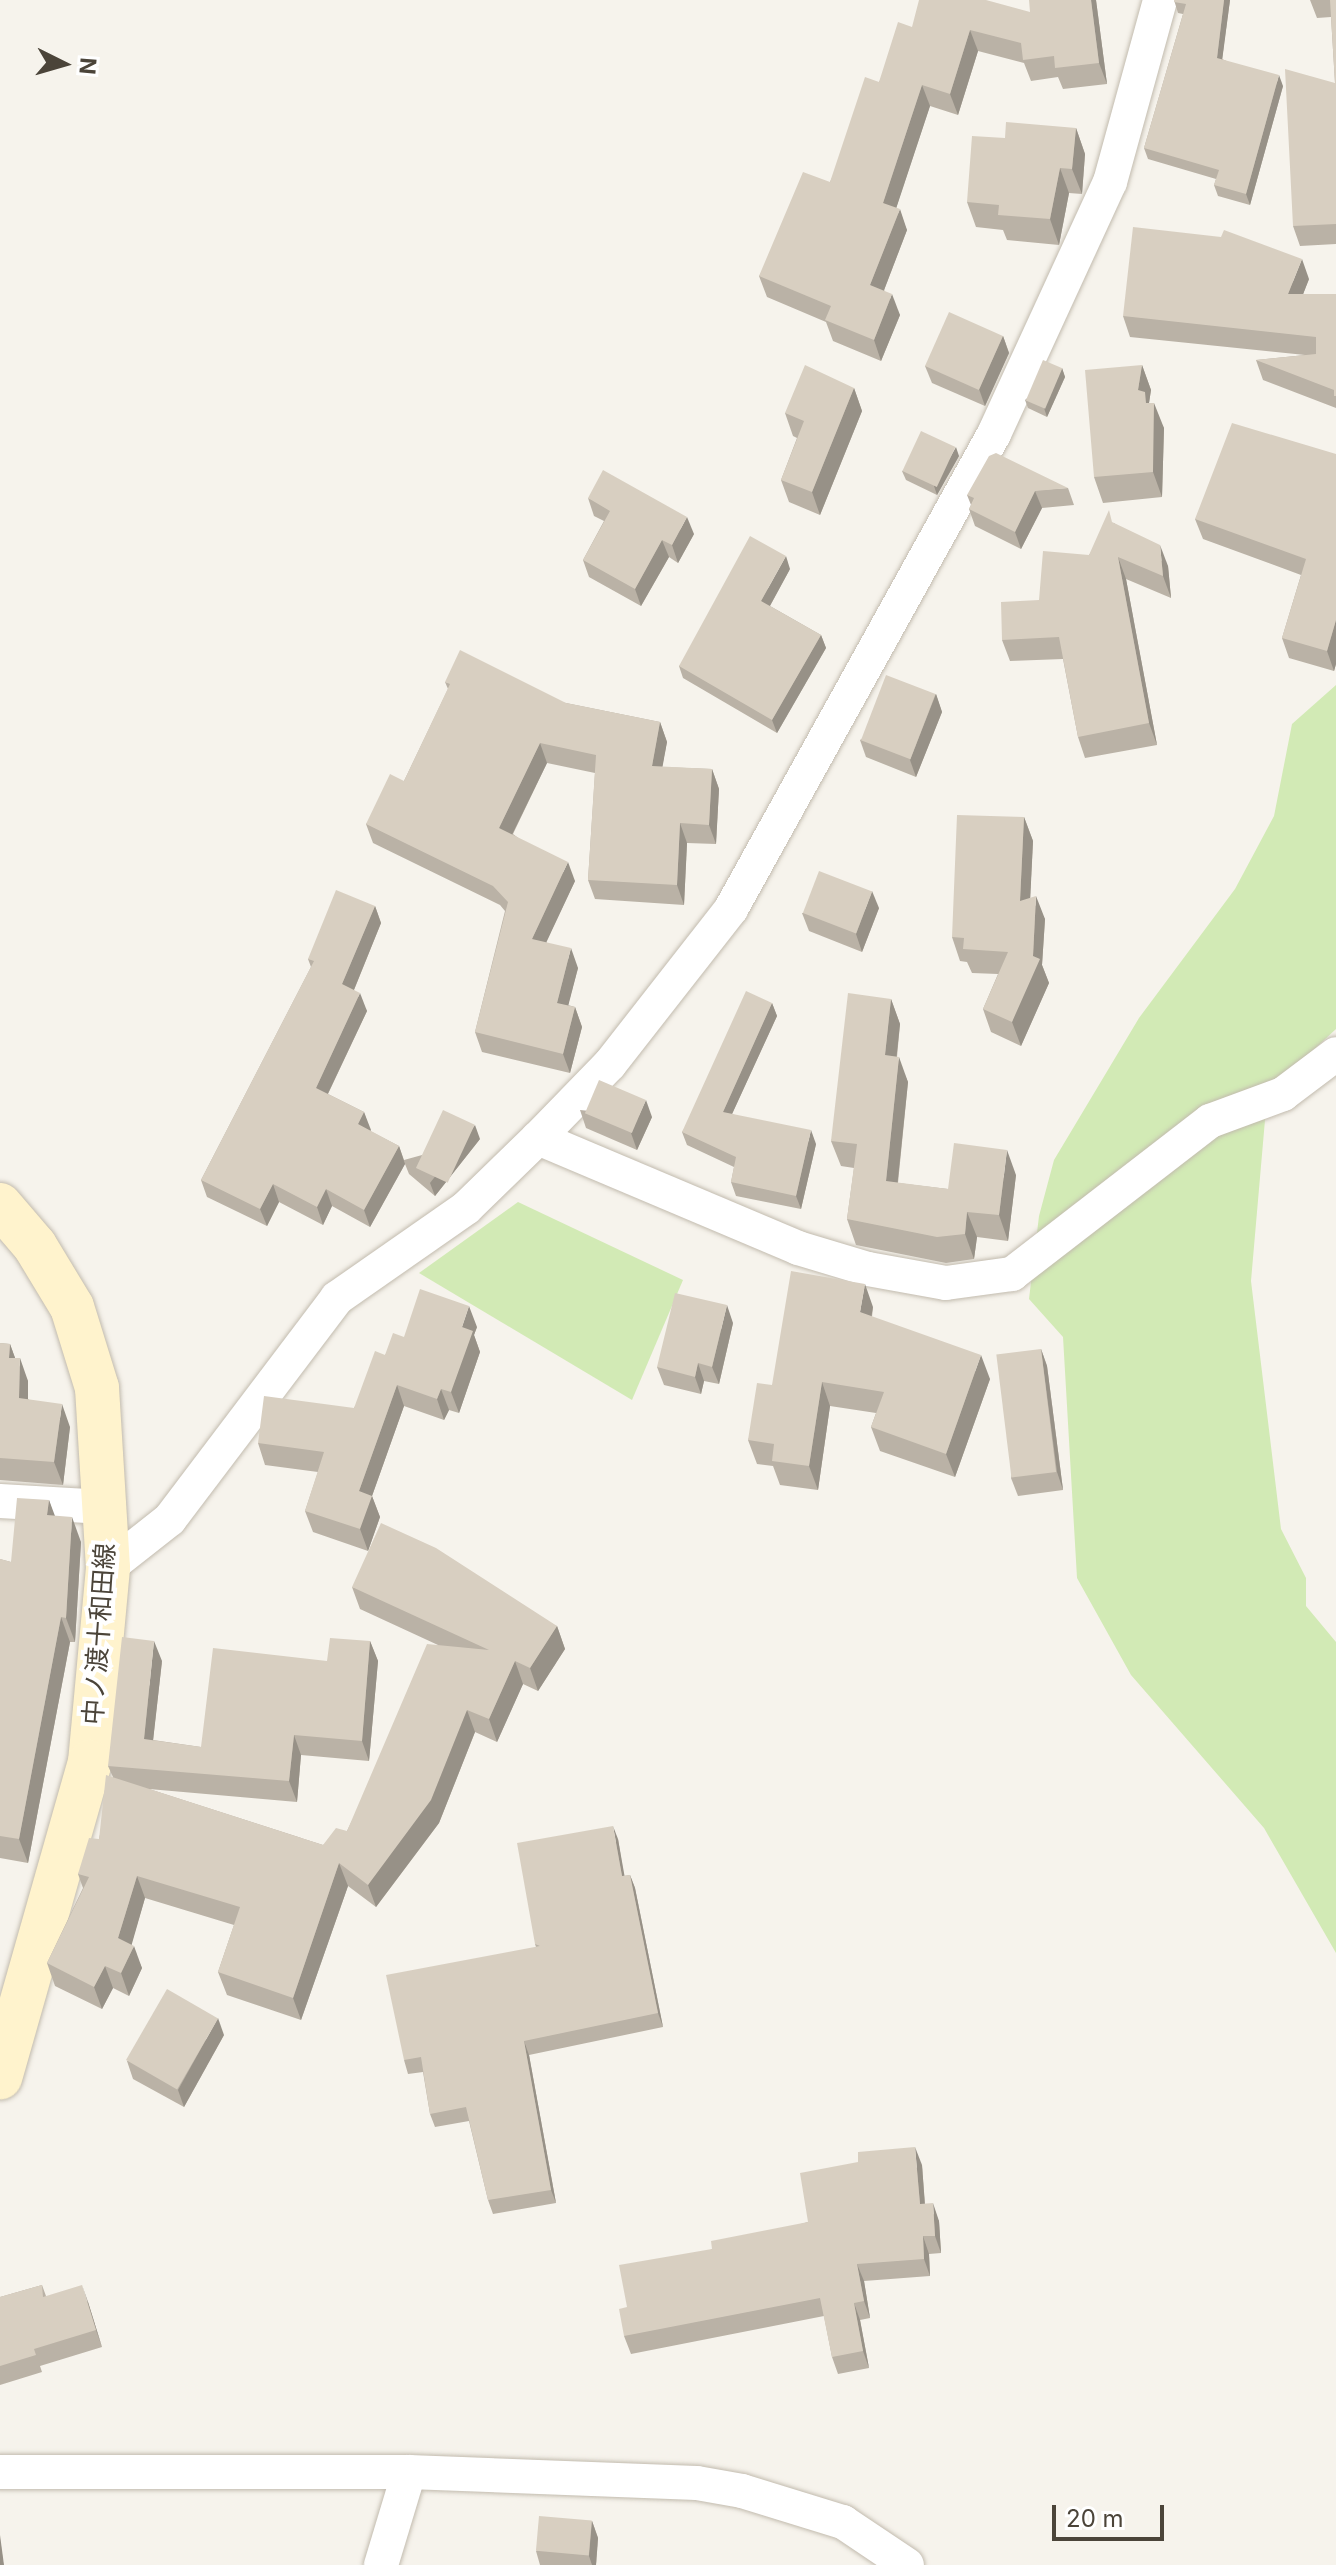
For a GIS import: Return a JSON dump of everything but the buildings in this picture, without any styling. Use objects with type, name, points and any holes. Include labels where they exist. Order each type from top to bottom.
[{"type":"main road","name":"中ノ渡十和田線","points":[[0,1205],[35,1246],[72,1307],[97,1388],[108,1568],[90,1762],[0,2077]]},
{"type":"street","points":[[108,1568],[170,1519],[337,1298],[466,1208],[538,1138],[610,1064],[731,909],[994,434],[1110,182],[1160,0]]},
{"type":"street","points":[[538,1138],[798,1248],[868,1269],[946,1283],[1012,1274],[1210,1121],[1283,1094],[1336,1054]]},
{"type":"street","points":[[0,1501],[105,1507]]},
{"type":"street","points":[[0,2472],[409,2472],[697,2483],[742,2491],[864,2550],[907,2565]]},
{"type":"street","points":[[381,2565],[409,2472]]},
{"type":"green space","points":[[1336,685],[1336,1029],[1281,1080],[1265,1120],[1251,1281],[1281,1529],[1306,1578],[1306,1606],[1336,1642],[1336,1953],[1264,1828],[1131,1675],[1077,1578],[1063,1337],[1029,1299],[1039,1216],[1054,1160],[1139,1018],[1235,889],[1274,816],[1292,724]]},
{"type":"green space","points":[[518,1202],[683,1280],[632,1400],[419,1273]]}]
